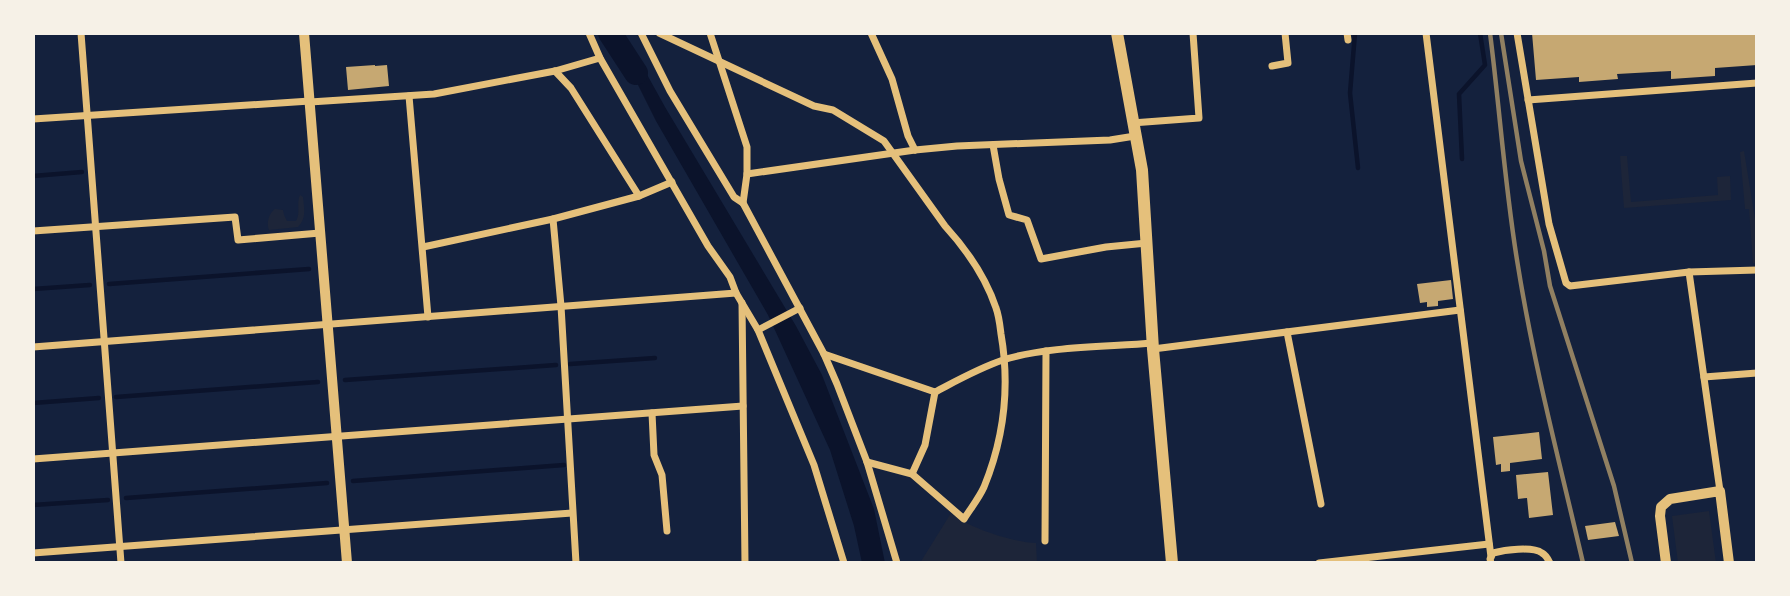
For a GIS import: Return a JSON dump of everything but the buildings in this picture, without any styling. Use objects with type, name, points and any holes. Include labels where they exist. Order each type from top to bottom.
[{"type":"main road","points":[[1117,33],[1142,170],[1153,346],[1172,563]]},
{"type":"main road","points":[[1666,563],[1661,507],[1670,499],[1720,491],[1729,563]]},
{"type":"street","points":[[81,33],[121,563]]},
{"type":"street","points":[[304,33],[347,563]]},
{"type":"street","points":[[589,33],[600,58],[708,246],[730,277],[736,293],[758,330],[814,466],[844,563]]},
{"type":"street","points":[[640,33],[684,115],[734,197],[743,203],[824,354],[867,462],[897,563]]},
{"type":"street","points":[[659,33],[814,106],[833,110],[884,141],[956,238],[985,284],[996,308],[1006,359],[1004,415],[996,454],[983,489],[964,519],[912,474],[867,462]]},
{"type":"street","points":[[710,33],[747,147],[743,203]]},
{"type":"street","points":[[871,33],[892,79],[908,136],[915,150]]},
{"type":"street","points":[[747,174],[915,150],[1110,140],[1133,130],[1199,118],[1194,33]]},
{"type":"street","points":[[1272,66],[1288,63],[1285,33]]},
{"type":"street","points":[[1426,33],[1491,560]]},
{"type":"street","points":[[1517,33],[1549,224],[1566,283],[1570,286],[1689,272],[1757,270]]},
{"type":"street","points":[[33,119],[434,94],[555,71],[600,58]]},
{"type":"street","points":[[555,71],[570,88],[639,197]]},
{"type":"street","points":[[1528,100],[1757,83]]},
{"type":"street","points":[[410,96],[428,317]]},
{"type":"street","points":[[993,145],[1009,215],[1027,220],[1041,259],[1105,247],[1147,243]]},
{"type":"street","points":[[423,247],[639,197],[672,182]]},
{"type":"street","points":[[33,231],[235,216],[238,240],[320,233]]},
{"type":"street","points":[[553,219],[561,306],[576,563]]},
{"type":"street","points":[[1689,272],[1720,491]]},
{"type":"street","points":[[33,347],[736,293]]},
{"type":"street","points":[[742,303],[745,563]]},
{"type":"street","points":[[758,330],[800,308]]},
{"type":"street","points":[[824,354],[935,392],[972,372],[1006,359],[1046,351],[1153,346],[1460,310]]},
{"type":"street","points":[[1287,332],[1321,504]]},
{"type":"street","points":[[1045,541],[1046,351]]},
{"type":"street","points":[[1704,377],[1757,373]]},
{"type":"street","points":[[912,474],[925,445],[935,392]]},
{"type":"street","points":[[33,459],[743,406]]},
{"type":"street","points":[[652,413],[654,455],[662,475],[667,531]]},
{"type":"street","points":[[33,553],[572,513]]},
{"type":"street","points":[[1319,563],[1489,544]]},
{"type":"street","points":[[1491,560],[1498,552],[1534,550],[1542,553],[1549,563]]},
{"type":"shaded area","points":[[612,33],[624,33],[822,375],[874,509],[885,563],[862,563],[854,526],[830,450],[768,315],[656,121]]},
{"type":"shaded area","points":[[1744,151],[1757,231],[1757,263],[1753,263],[1749,209],[1745,209],[1740,152]]},
{"type":"shaded area","points":[[1620,156],[1627,156],[1631,202],[1718,195],[1717,177],[1730,176],[1731,200],[1624,208]]},
{"type":"shaded area","points":[[300,195],[303,197],[304,213],[298,227],[269,230],[269,218],[275,209],[283,210],[287,221],[296,221]]},
{"type":"shaded area","points":[[1709,511],[1716,563],[1678,563],[1672,516]]},
{"type":"shaded area","points":[[951,513],[968,524],[991,533],[1036,543],[1037,563],[920,563]]},
{"type":"waterway","points":[[610,33],[636,73]]},
{"type":"waterway","points":[[1355,33],[1350,93],[1358,168]]},
{"type":"waterway","points":[[1462,159],[1459,94],[1485,65],[1480,33]]},
{"type":"waterway","points":[[33,176],[82,172]]},
{"type":"waterway","points":[[109,284],[309,269]]},
{"type":"waterway","points":[[33,289],[90,285]]},
{"type":"waterway","points":[[570,364],[655,358]]},
{"type":"waterway","points":[[345,380],[556,365]]},
{"type":"waterway","points":[[116,397],[318,382]]},
{"type":"waterway","points":[[33,403],[99,398]]},
{"type":"waterway","points":[[353,481],[564,465]]},
{"type":"waterway","points":[[126,498],[327,483]]},
{"type":"waterway","points":[[33,505],[108,500]]},
{"type":"railway","points":[[1490,33],[1513,237],[1524,303],[1583,563]]},
{"type":"railway","points":[[1501,33],[1521,161],[1550,286],[1614,486],[1632,563]]}]
